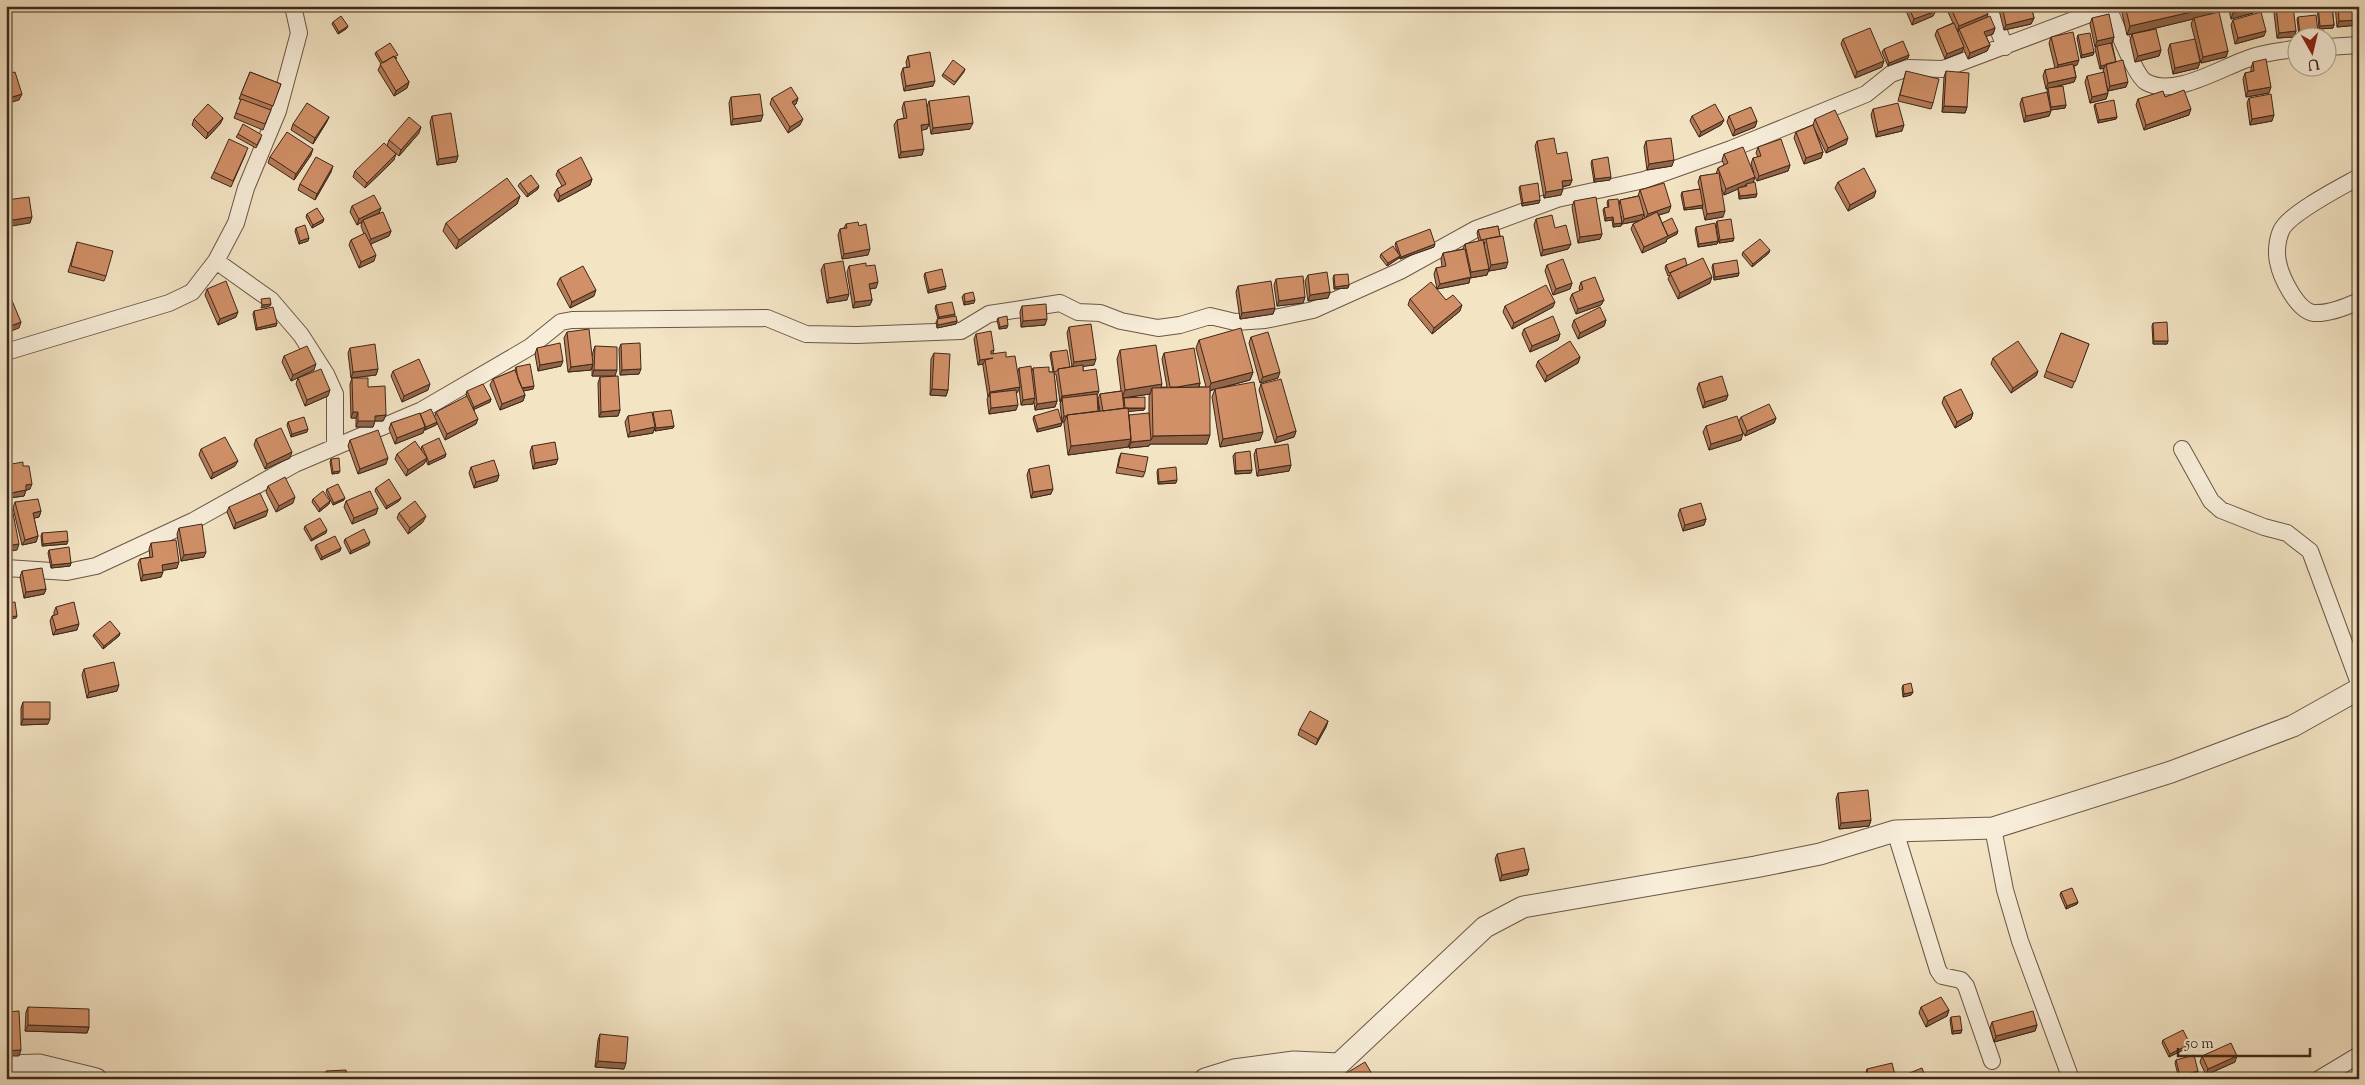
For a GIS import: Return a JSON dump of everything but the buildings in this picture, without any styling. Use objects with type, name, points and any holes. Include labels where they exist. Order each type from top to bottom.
[{"type":"street","points":[[6,352],[169,303],[192,292],[216,261],[236,223],[246,188],[278,111],[299,33],[293,6]]},
{"type":"street","points":[[1989,6],[2005,47]]},
{"type":"street","points":[[6,568],[66,572],[96,566],[193,521],[295,464],[422,410],[530,347],[561,322],[572,320],[767,318],[806,334],[857,335],[961,331],[989,314],[1060,303],[1078,312],[1100,314],[1121,322],[1158,328],[1180,325],[1210,316],[1235,322],[1265,320],[1313,310],[1400,271],[1476,229],[1557,199],[1644,180],[1731,149],[1866,94],[1891,74],[1908,68],[1944,69],[2092,13],[2109,10],[2137,72],[2145,82],[2163,87],[2183,84],[2255,56],[2288,50]]},
{"type":"street","points":[[2338,46],[2359,45]]},
{"type":"street","points":[[2359,177],[2290,218],[2281,230],[2277,245],[2278,262],[2290,292],[2303,309],[2313,313],[2326,312],[2359,301]]},
{"type":"street","points":[[216,261],[249,282],[271,300],[301,335],[326,374],[335,394],[335,447]]},
{"type":"street","points":[[2182,449],[2211,501],[2221,510],[2264,527],[2286,533],[2310,552],[2359,683]]},
{"type":"street","points":[[1325,1079],[1485,928],[1523,907],[1756,868],[1820,854],[1895,831],[1993,828],[2171,772],[2274,734],[2293,726],[2359,689]]},
{"type":"street","points":[[1993,828],[2005,890],[2015,924],[2071,1079]]},
{"type":"street","points":[[1895,831],[1940,974],[1964,982],[1992,1061]]},
{"type":"street","points":[[2319,1079],[2359,1055]]},
{"type":"street","points":[[1205,1079],[1234,1070],[1294,1062],[1339,1064]]},
{"type":"street","points":[[6,1066],[39,1065],[96,1079]]}]
